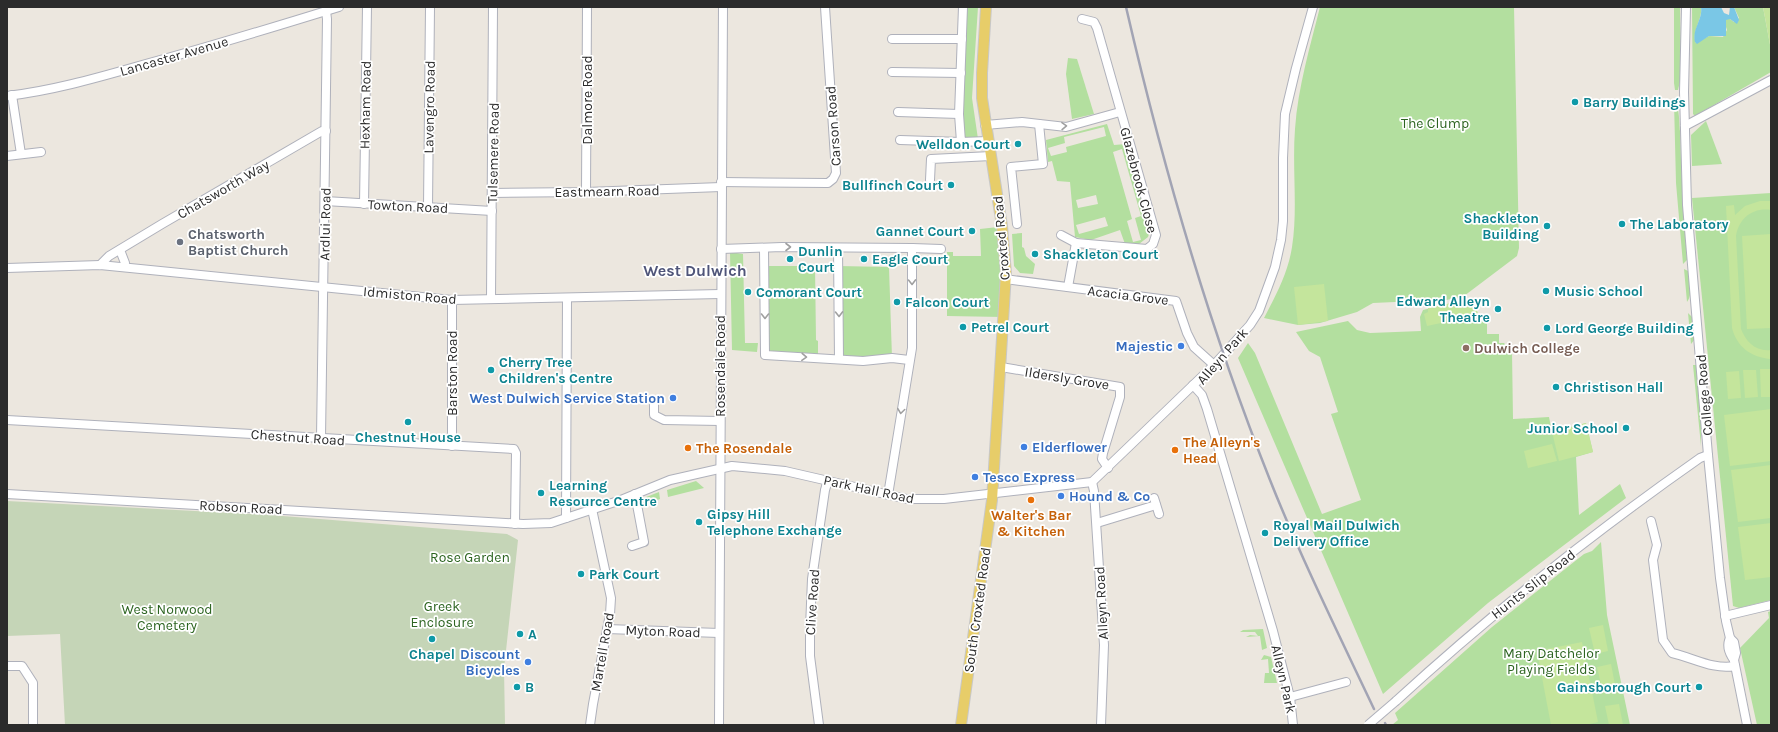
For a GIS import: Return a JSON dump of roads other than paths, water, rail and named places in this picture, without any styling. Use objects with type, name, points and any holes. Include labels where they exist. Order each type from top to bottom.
[{"type":"main road","name":"Croxted Road","points":[[986,7],[982,73],[985,125],[1005,251],[1001,367],[993,494]]},
{"type":"main road","name":"South Croxted Road","points":[[961,725],[993,494]]},
{"type":"street","name":"Lancaster Avenue","points":[[10,96],[65,86],[126,70],[339,7]]},
{"type":"street","name":"Hexham Road","points":[[364,204],[367,7]]},
{"type":"street","name":"Lavengro Road","points":[[428,207],[430,7]]},
{"type":"street","name":"Tulsemere Road","points":[[492,299],[493,7]]},
{"type":"street","name":"Dalmore Road","points":[[586,192],[587,7]]},
{"type":"street","name":"Rosendale Road","points":[[719,725],[721,469],[720,294],[723,7]]},
{"type":"street","name":"Carson Road","points":[[721,185],[828,183],[833,179],[836,173],[826,7]]},
{"type":"street","points":[[961,142],[960,114],[963,7]]},
{"type":"street","name":"Alleyn Park","points":[[1293,725],[1290,697],[1273,631],[1207,409],[1202,395],[1193,385],[1214,365],[1250,324],[1259,311],[1275,267],[1283,229],[1283,158],[1285,114],[1313,7]]},
{"type":"street","name":"College Road","points":[[1686,7],[1685,126],[1687,205],[1708,455],[1725,616],[1730,638],[1728,643],[1730,654],[1735,663],[1747,725]]},
{"type":"street","name":"Ardlui Road","points":[[321,438],[326,131],[326,11]]},
{"type":"street","name":"Glazebrook Close","points":[[1076,243],[1147,249],[1153,244],[1156,235],[1097,28],[1094,22],[1082,19]]},
{"type":"street","points":[[892,39],[962,40]]},
{"type":"street","points":[[892,72],[961,73]]},
{"type":"street","points":[[1685,126],[1771,80]]},
{"type":"street","points":[[10,96],[21,154]]},
{"type":"street","points":[[898,112],[960,114]]},
{"type":"street","name":"Glazebrook Close","points":[[985,125],[1022,122],[1066,127],[1120,112]]},
{"type":"street","points":[[1016,224],[1011,168],[1043,164],[1039,124]]},
{"type":"street","name":"Chatsworth Way","points":[[100,265],[120,250],[322,131],[326,131]]},
{"type":"street","points":[[900,140],[988,142]]},
{"type":"street","points":[[7,156],[41,152]]},
{"type":"street","points":[[930,180],[931,159],[991,156]]},
{"type":"street","name":"Eastmearn Road","points":[[492,193],[586,192],[721,185]]},
{"type":"street","name":"Towton Road","points":[[325,201],[492,211]]},
{"type":"street","points":[[1061,235],[1076,243],[1068,287]]},
{"type":"street","points":[[721,249],[764,249],[782,247],[941,249]]},
{"type":"street","points":[[838,248],[839,359]]},
{"type":"street","points":[[888,495],[912,348],[912,248]]},
{"type":"street","points":[[764,249],[765,355],[863,361],[892,358],[909,360]]},
{"type":"street","points":[[120,250],[123,256],[124,267]]},
{"type":"street","points":[[7,268],[100,265]]},
{"type":"street","name":"Idmiston Road","points":[[100,265],[452,300],[720,294]]},
{"type":"street","name":"Acacia Grove","points":[[1005,279],[1176,301],[1187,333],[1194,346],[1214,365]]},
{"type":"street","points":[[566,518],[567,298]]},
{"type":"street","name":"Barston Road","points":[[452,300],[452,446]]},
{"type":"street","name":"Ildersly Grove","points":[[1001,367],[1120,387],[1120,397],[1102,459],[1108,468]]},
{"type":"street","points":[[1092,482],[1193,385]]},
{"type":"street","points":[[654,403],[654,415],[664,420],[720,422]]},
{"type":"street","name":"Chestnut Road","points":[[7,420],[515,451],[515,524]]},
{"type":"street","name":"Hunts Slip Road","points":[[1368,725],[1456,647],[1542,575],[1647,496],[1700,458],[1708,455]]},
{"type":"street","name":"Park Hall Road","points":[[515,524],[551,523],[592,510],[670,480],[732,466],[785,471],[907,499],[929,500],[1092,482]]},
{"type":"street","name":"Clive Road","points":[[819,725],[810,656],[811,593],[825,490],[828,480]]},
{"type":"street","name":"Alleyn Road","points":[[1092,482],[1097,523],[1104,645],[1101,725]]},
{"type":"street","name":"Robson Road","points":[[7,494],[515,524]]},
{"type":"street","points":[[632,546],[644,542],[635,494]]},
{"type":"street","points":[[1097,523],[1155,502],[1159,514]]},
{"type":"street","name":"Martell Road","points":[[590,725],[607,629],[610,598],[592,510]]},
{"type":"street","points":[[1651,521],[1657,545],[1653,560],[1662,640],[1672,653],[1714,667],[1725,668],[1735,663]]},
{"type":"street","points":[[1725,616],[1771,605]]},
{"type":"street","name":"Myton Road","points":[[607,629],[719,633]]},
{"type":"street","points":[[7,666],[24,667],[32,680],[34,691],[33,725]]},
{"type":"street","points":[[1290,697],[1346,682]]},
{"type":"water","points":[[1701,7],[1721,7],[1724,13],[1729,15],[1730,7],[1734,7],[1739,20],[1737,24],[1730,19],[1726,20],[1726,36],[1709,36],[1697,44],[1694,37]]},
{"type":"railway","points":[[1126,7],[1140,67],[1172,187],[1207,305],[1227,364],[1270,480],[1294,538],[1374,709]]},
{"type":"place","name":"Barry Buildings","points":[[1575,102]]},
{"type":"place","name":"Welldon Court","points":[[1018,144]]},
{"type":"place","name":"Bullfinch Court","points":[[951,185]]},
{"type":"place","name":"The Laboratory","points":[[1622,224]]},
{"type":"place","name":"Shackleton Building","points":[[1547,226]]},
{"type":"place","name":"Gannet Court","points":[[972,231]]},
{"type":"place","name":"Chatsworth Baptist Church","points":[[180,242]]},
{"type":"place","name":"Shackleton Court","points":[[1035,254]]},
{"type":"place","name":"Dunlin Court","points":[[790,259]]},
{"type":"place","name":"Eagle Court","points":[[864,259]]},
{"type":"place","name":"Music School","points":[[1546,291]]},
{"type":"place","name":"Comorant Court","points":[[748,292]]},
{"type":"place","name":"Falcon Court","points":[[897,302]]},
{"type":"place","name":"Edward Alleyn Theatre","points":[[1498,309]]},
{"type":"place","name":"Petrel Court","points":[[963,327]]},
{"type":"place","name":"Lord George Building","points":[[1547,328]]},
{"type":"place","name":"Majestic","points":[[1181,346]]},
{"type":"place","name":"Dulwich College","points":[[1466,348]]},
{"type":"place","name":"Cherry Tree Children's Centre","points":[[491,370]]},
{"type":"place","name":"Christison Hall","points":[[1556,387]]},
{"type":"place","name":"West Dulwich Service Station","points":[[673,398]]},
{"type":"place","name":"Chestnut House","points":[[408,422]]},
{"type":"place","name":"Junior School","points":[[1626,428]]},
{"type":"place","name":"Elderflower","points":[[1024,447]]},
{"type":"place","name":"The Rosendale","points":[[688,448]]},
{"type":"place","name":"The Alleyn's Head","points":[[1175,450]]},
{"type":"place","name":"Tesco Express","points":[[975,477]]},
{"type":"place","name":"Learning Resource Centre","points":[[541,493]]},
{"type":"place","name":"Hound & Co","points":[[1061,496]]},
{"type":"place","name":"Walter's Bar & Kitchen","points":[[1031,500]]},
{"type":"place","name":"Gipsy Hill Telephone Exchange","points":[[699,522]]},
{"type":"place","name":"Royal Mail Dulwich Delivery Office","points":[[1265,533]]},
{"type":"place","name":"Park Court","points":[[581,574]]},
{"type":"place","name":"A","points":[[520,634]]},
{"type":"place","name":"Chapel","points":[[432,639]]},
{"type":"place","name":"Discount Bicycles","points":[[528,662]]},
{"type":"place","name":"B","points":[[517,687]]},
{"type":"place","name":"Gainsborough Court","points":[[1699,687]]},
{"type":"district","name":"West Dulwich","points":[[695,270]]},
{"type":"park label","name":"The Clump","points":[[1435,123]]},
{"type":"park label","name":"Rose Garden","points":[[470,557]]},
{"type":"park label","name":"Greek Enclosure","points":[[442,614]]},
{"type":"park label","name":"West Norwood Cemetery","points":[[167,618]]},
{"type":"park label","name":"Mary Datchelor Playing Fields","points":[[1551,662]]}]
